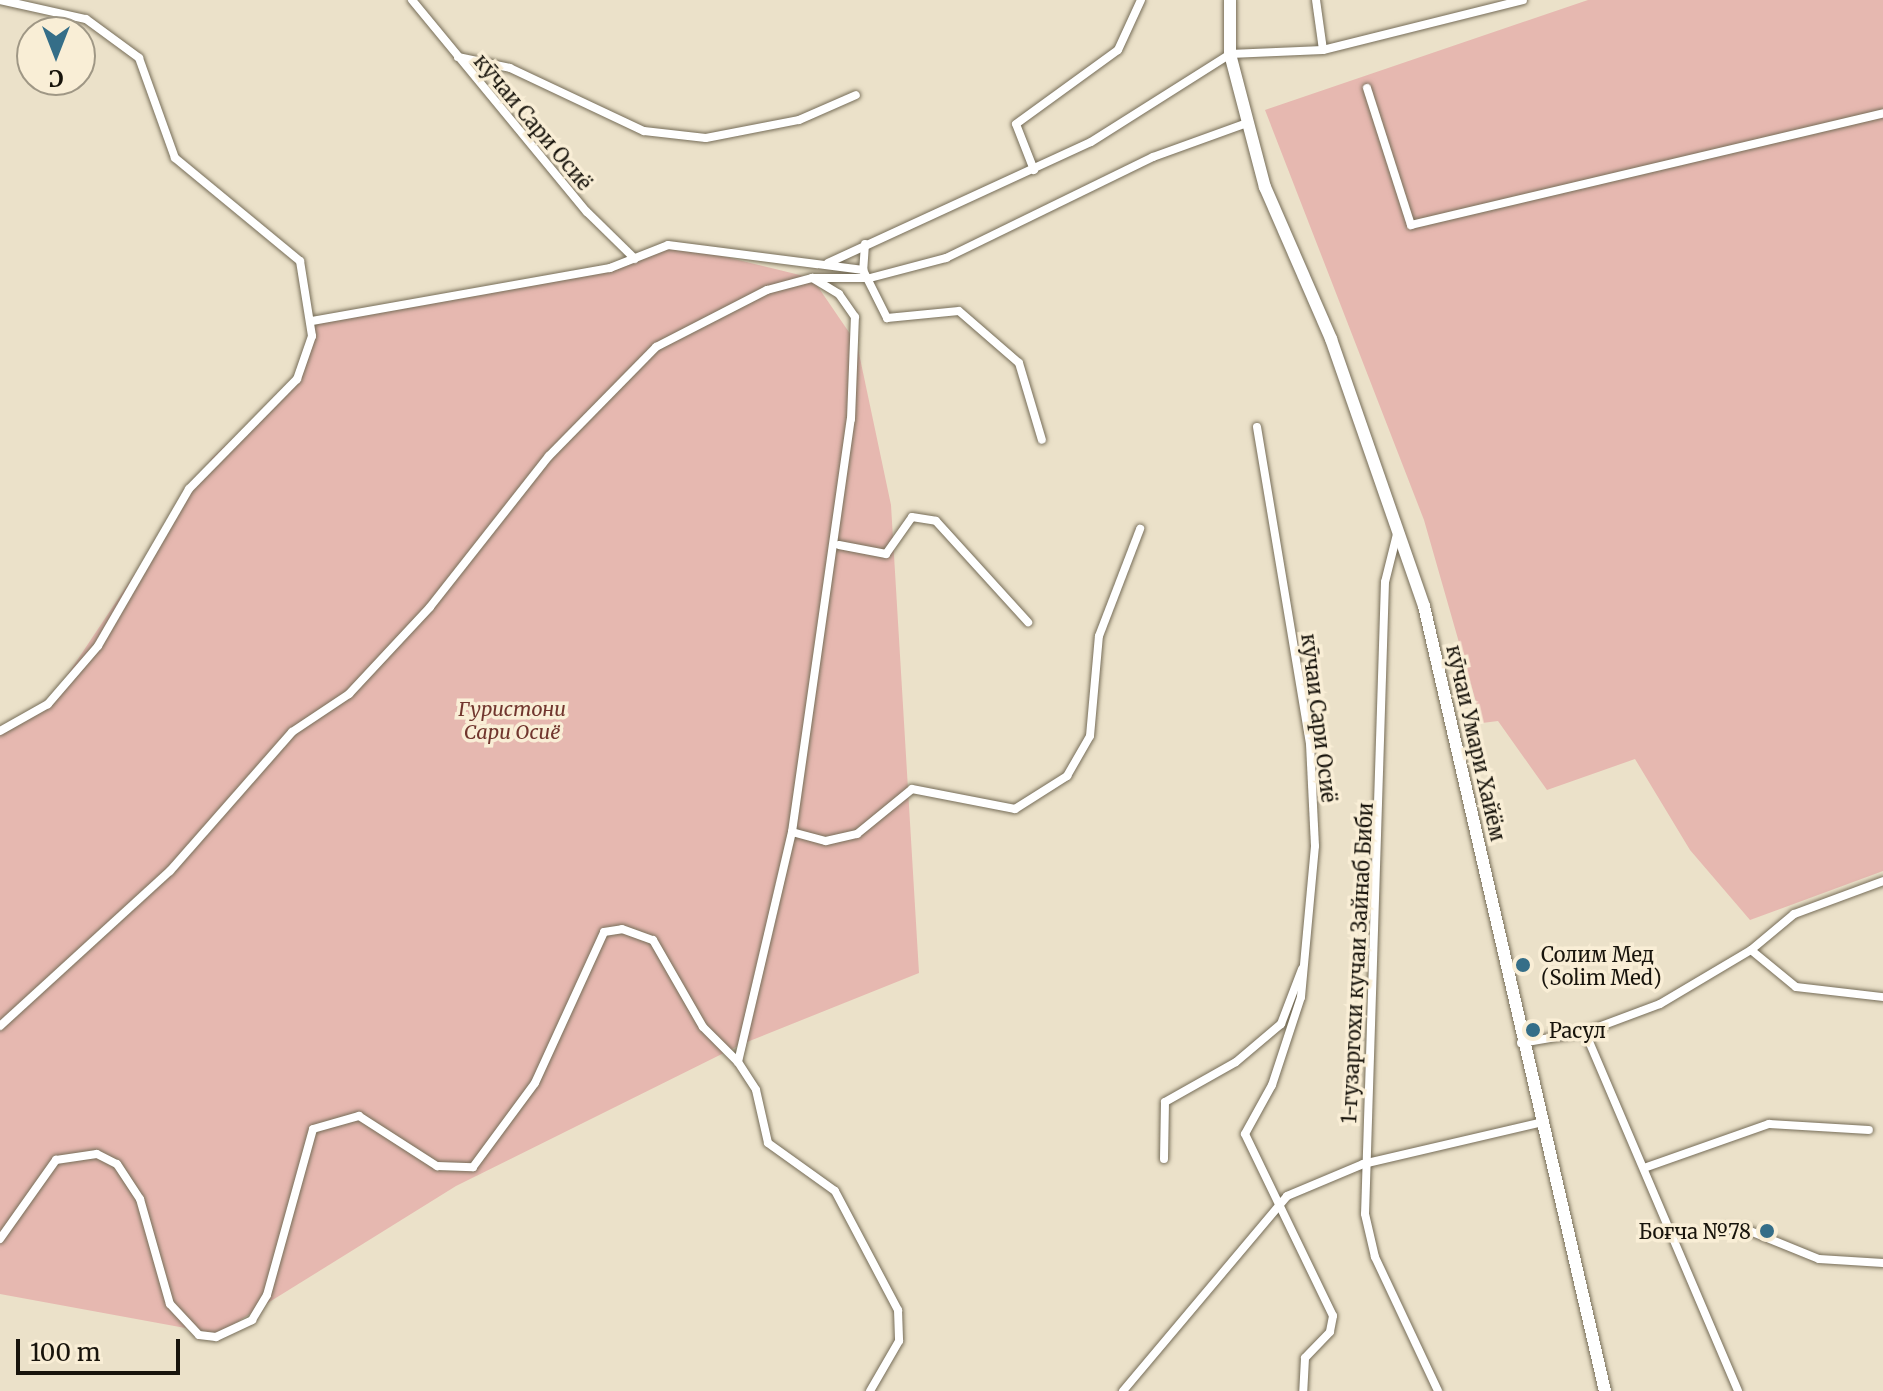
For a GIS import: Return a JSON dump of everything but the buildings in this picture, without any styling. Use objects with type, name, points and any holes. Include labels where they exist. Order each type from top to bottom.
[{"type":"main road","name":"кӯчаи Умари Хайём","points":[[1230,0],[1230,54],[1270,200],[1401,524],[1539,1123],[1605,1391]]},
{"type":"street","points":[[0,0],[86,19],[139,58],[175,158],[300,261],[312,321],[297,379],[212,458],[98,646],[48,704],[0,731]]},
{"type":"street","name":"кӯчаи Сари Осиё","points":[[412,0],[635,259]]},
{"type":"street","points":[[1034,170],[1016,124],[1092,72],[1118,50],[1141,0]]},
{"type":"street","points":[[1316,0],[1323,50]]},
{"type":"street","points":[[828,263],[866,242],[1034,170],[1230,54],[1323,50],[1523,0]]},
{"type":"street","points":[[458,57],[510,68],[644,131],[706,138],[799,120],[856,95]]},
{"type":"street","points":[[1367,88],[1411,225],[1883,113]]},
{"type":"street","points":[[0,1026],[170,871],[292,732],[349,694],[430,607],[549,456],[645,358],[729,304],[812,278],[870,278],[960,252],[1153,157],[1247,123]]},
{"type":"street","points":[[863,270],[866,242]]},
{"type":"street","points":[[312,321],[635,259],[684,245],[828,263],[863,270],[870,278],[887,318],[959,311],[1019,363],[1042,440]]},
{"type":"street","points":[[738,1062],[792,832],[839,545],[855,317],[839,294],[812,278]]},
{"type":"street","name":"кӯчаи Сари Осиё","points":[[1257,427],[1310,744],[1315,846],[1303,968],[1285,1053],[1245,1134],[1267,1192],[1308,1257],[1333,1316],[1330,1332],[1305,1358],[1303,1391]]},
{"type":"street","points":[[839,545],[886,554],[912,517],[936,521],[1028,622]]},
{"type":"street","name":"1-гузаргохи кучаи Зайнаб Биби","points":[[1401,524],[1385,582],[1379,897],[1363,1164],[1375,1257],[1438,1391]]},
{"type":"street","points":[[792,832],[826,841],[857,834],[912,789],[1015,809],[1067,776],[1090,736],[1099,636],[1140,529]]},
{"type":"street","points":[[1521,1043],[1585,1032],[1660,1004],[1751,950],[1794,914],[1883,881]]},
{"type":"street","points":[[0,1239],[56,1160],[97,1154],[117,1164],[140,1199],[170,1304],[199,1335],[216,1337],[252,1320],[267,1295],[313,1129],[339,1118],[372,1119],[437,1166],[473,1167],[535,1083],[604,932],[622,929],[653,940],[703,1027],[738,1062],[756,1090],[768,1143],[835,1191],[898,1310],[899,1341],[870,1391]]},
{"type":"street","points":[[1751,950],[1796,987],[1883,997]]},
{"type":"street","points":[[1164,1159],[1165,1102],[1236,1062],[1281,1024],[1293,979],[1303,968]]},
{"type":"street","points":[[1585,1032],[1738,1391]]},
{"type":"street","points":[[1123,1391],[1275,1207],[1308,1184],[1363,1164],[1539,1123]]},
{"type":"street","points":[[1644,1168],[1769,1124],[1869,1130]]},
{"type":"street","points":[[1723,1229],[1750,1231],[1819,1259],[1883,1263]]},
{"type":"green space","points":[[1588,0],[1883,0],[1883,871],[1750,920],[1690,850],[1635,759],[1547,790],[1498,721],[1482,723],[1424,520],[1265,110]]},
{"type":"green space","name":"Гуристони Сари Осиё","points":[[677,245],[812,278],[857,344],[891,505],[919,973],[742,1044],[456,1186],[218,1334],[0,1294],[0,731],[48,704],[212,458],[297,379],[312,321],[610,268]]},
{"type":"place","name":"Солим Мед (Solim Med)","points":[[1523,965]]},
{"type":"place","name":"Расул","points":[[1533,1030]]},
{"type":"place","name":"Боғча №78","points":[[1767,1231]]}]
